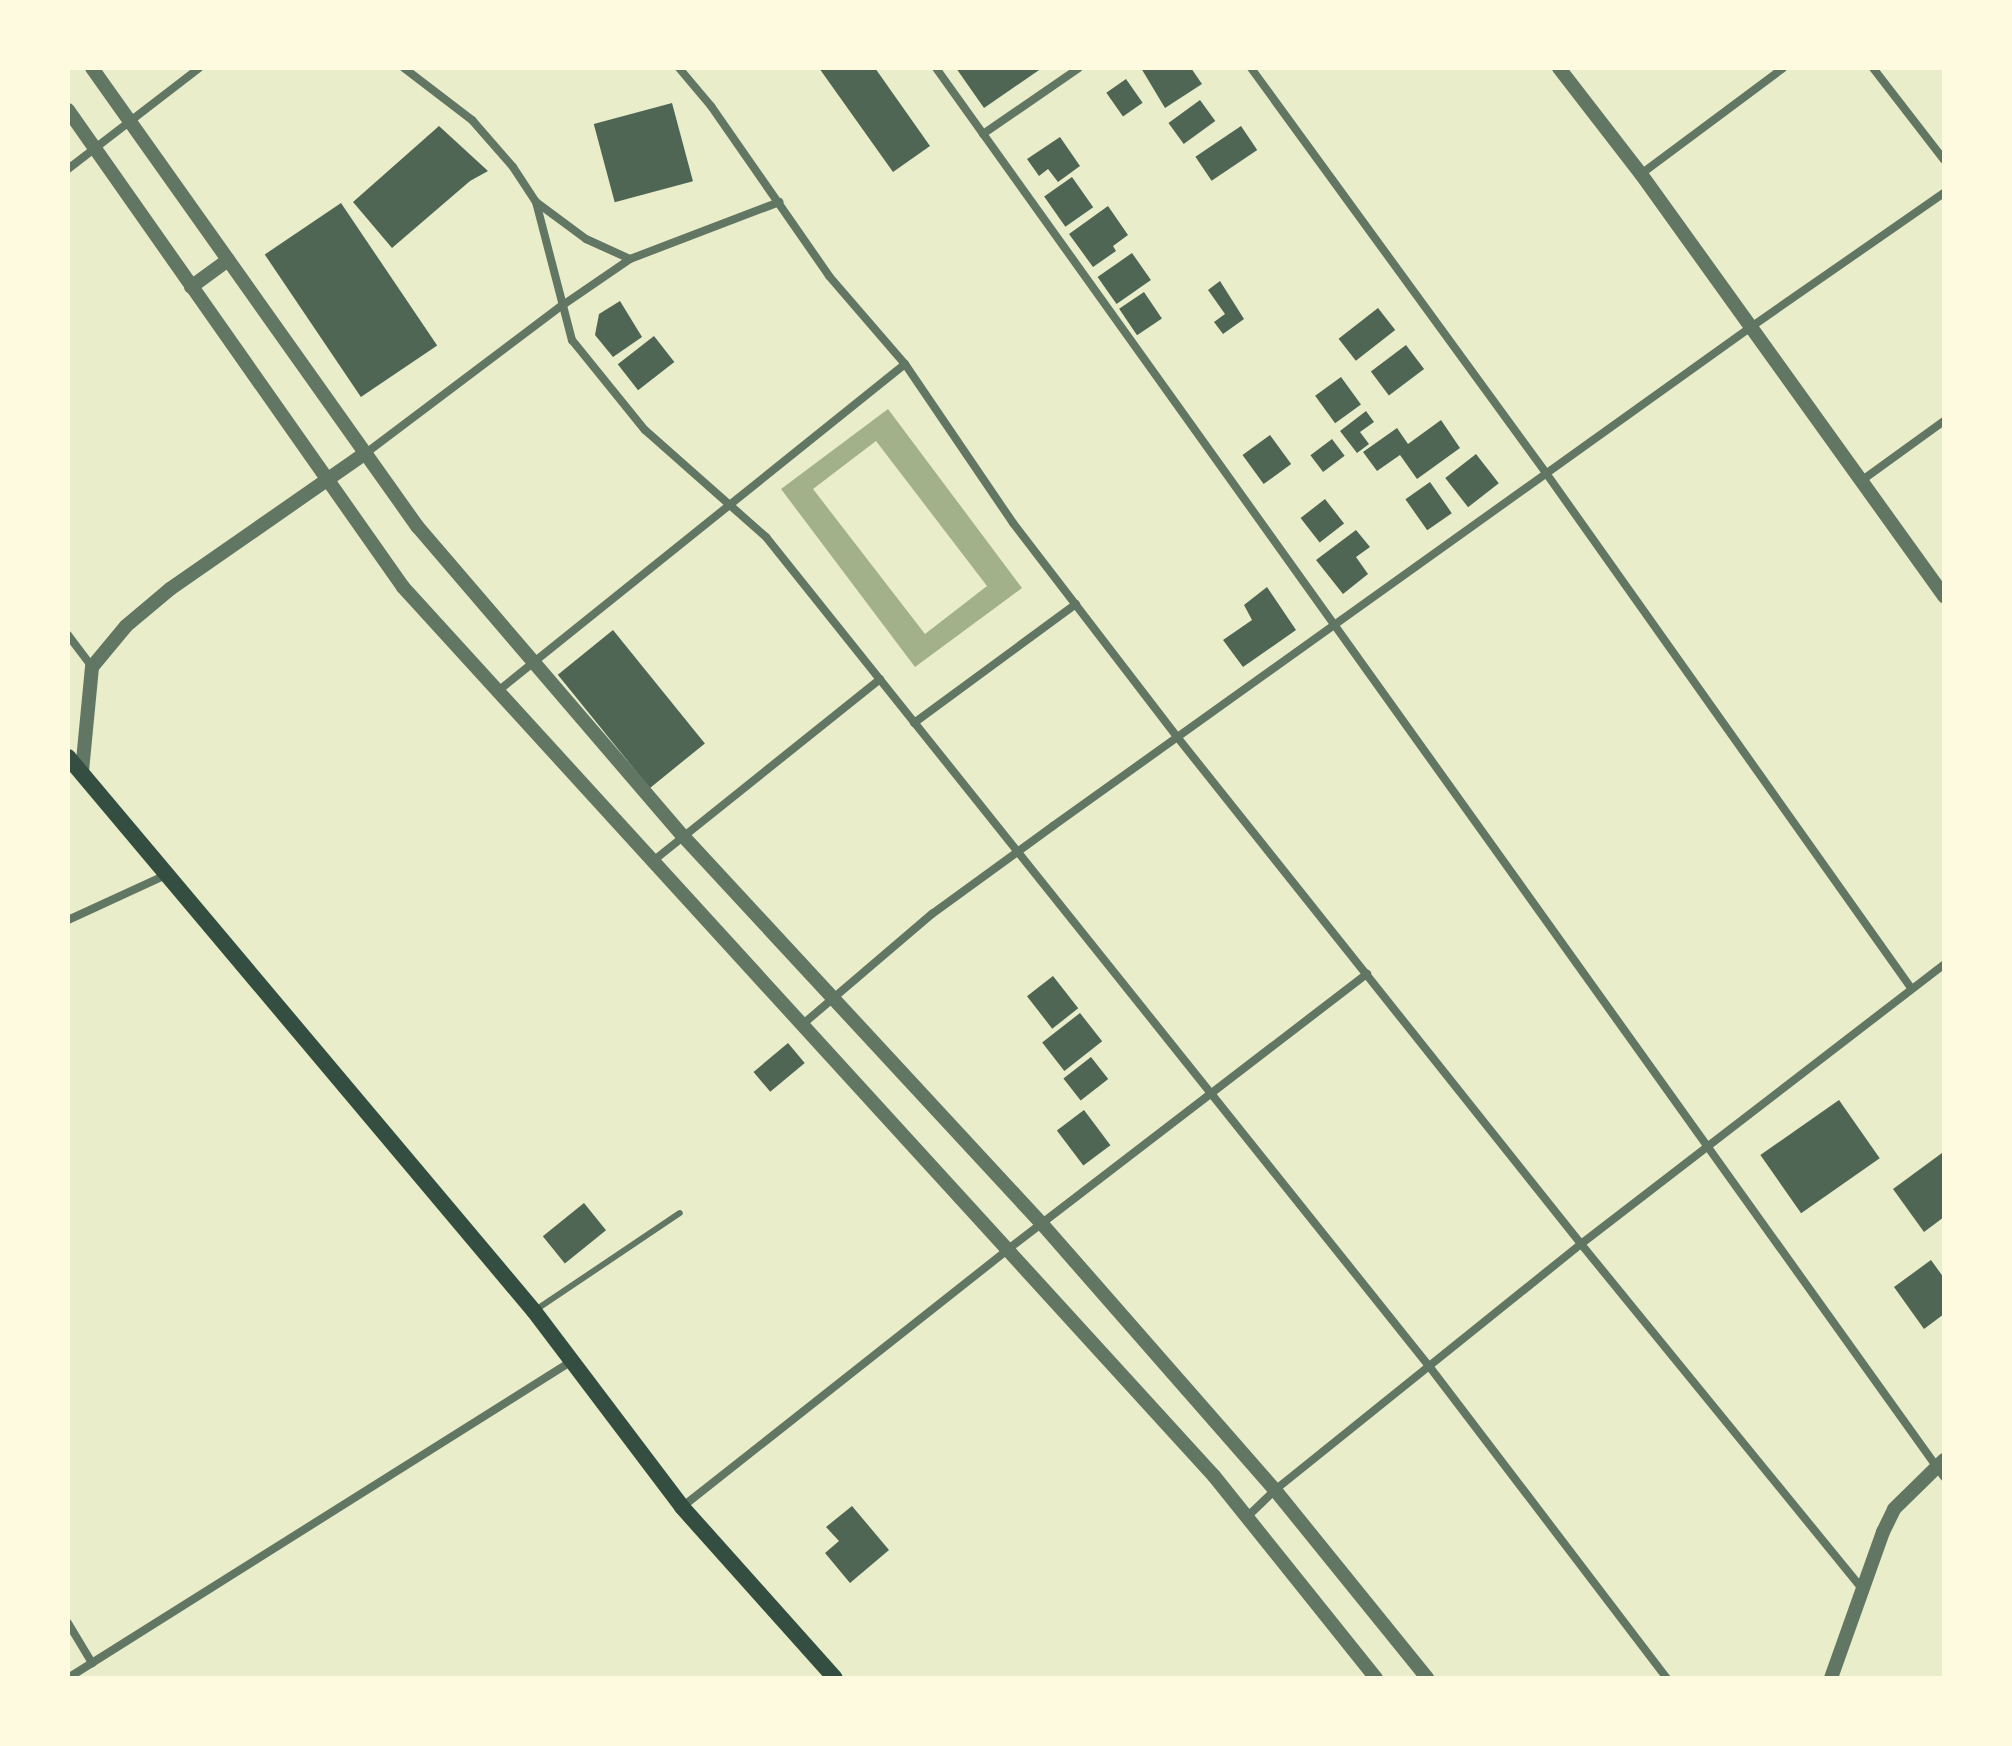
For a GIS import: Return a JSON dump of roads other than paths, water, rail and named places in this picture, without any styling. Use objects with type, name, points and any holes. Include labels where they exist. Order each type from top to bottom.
[{"type":"main road","points":[[68,757],[534,1311],[682,1507],[835,1678]]},
{"type":"street","points":[[92,68],[417,526],[683,836],[1043,1225],[1275,1490],[1427,1678]]},
{"type":"street","points":[[68,169],[199,68]]},
{"type":"street","points":[[404,68],[472,120],[513,167],[536,202],[555,269],[560,307],[572,340],[645,430],[766,537],[1429,1366],[1667,1678]]},
{"type":"street","points":[[679,68],[711,106],[829,276],[905,364],[1013,523],[1178,738],[1581,1244],[1862,1589]]},
{"type":"street","points":[[936,68],[1707,1146],[1942,1467],[1894,1509],[1831,1678]]},
{"type":"street","points":[[983,134],[1079,68]]},
{"type":"street","points":[[1251,68],[1546,473],[1911,988]]},
{"type":"street","points":[[1559,68],[1641,174],[1944,596]]},
{"type":"street","points":[[1641,174],[1783,68]]},
{"type":"street","points":[[1873,68],[1944,160]]},
{"type":"street","points":[[68,110],[403,587],[1248,1516],[1376,1678]]},
{"type":"street","points":[[803,1024],[932,914],[1546,473],[1944,193]]},
{"type":"street","points":[[536,202],[586,239],[630,259]]},
{"type":"street","points":[[82,771],[92,667],[126,626],[170,589],[328,482],[560,307],[630,259],[779,202]]},
{"type":"street","points":[[191,287],[228,260]]},
{"type":"street","points":[[498,691],[905,364]]},
{"type":"street","points":[[1861,481],[1944,421]]},
{"type":"street","points":[[914,723],[1076,604]]},
{"type":"street","points":[[68,635],[92,667]]},
{"type":"street","points":[[653,861],[880,679]]},
{"type":"street","points":[[68,920],[167,874]]},
{"type":"street","points":[[1248,1516],[1275,1490],[1581,1244],[1944,964]]},
{"type":"street","points":[[682,1507],[1007,1250],[1367,974]]},
{"type":"street","points":[[68,1678],[573,1360]]},
{"type":"street","points":[[68,1623],[92,1663]]},
{"type":"lane","points":[[534,1311],[680,1213]]}]
